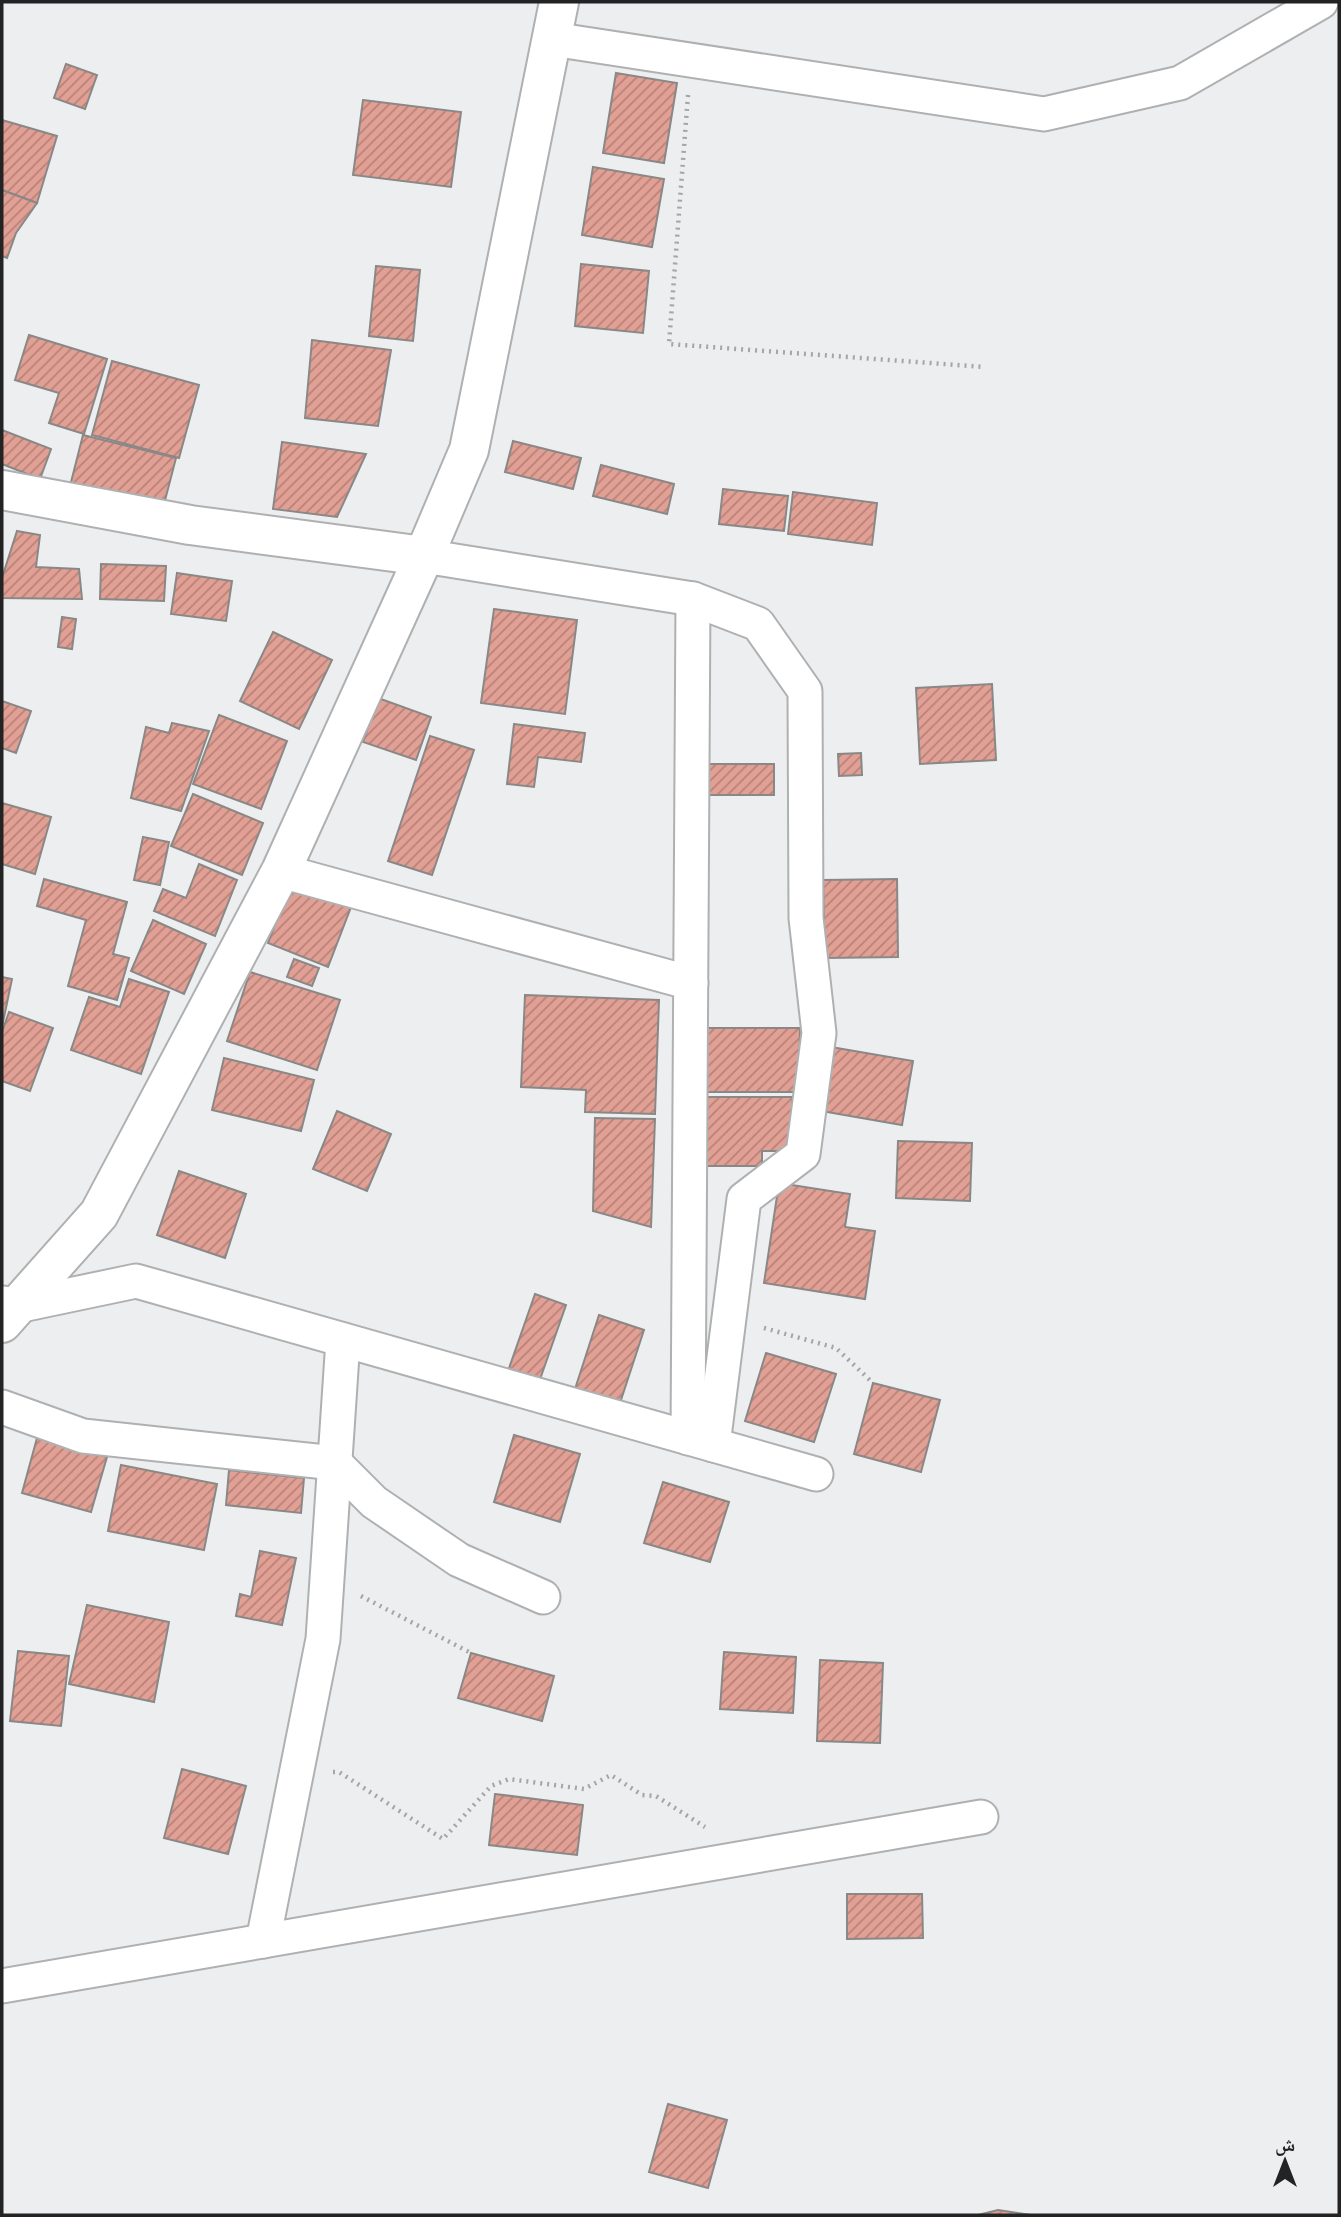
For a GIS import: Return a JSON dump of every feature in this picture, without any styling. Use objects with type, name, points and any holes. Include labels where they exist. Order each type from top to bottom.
[{"type":"street","points":[[7,1310],[99,1214],[281,870],[424,556],[469,450],[559,2]]},
{"type":"street","points":[[552,39],[1044,114],[1180,83],[1321,2]]},
{"type":"street","points":[[2,490],[190,525],[424,556],[693,600],[758,624],[805,691],[806,918],[819,1032],[803,1154],[744,1199],[729,1318],[701,1441]]},
{"type":"street","points":[[693,600],[691,983],[701,1441]]},
{"type":"street","points":[[281,870],[691,983]]},
{"type":"street","points":[[7,1310],[136,1281],[816,1474]]},
{"type":"street","points":[[263,1941],[323,1639],[343,1340]]},
{"type":"street","points":[[2,1407],[83,1436],[335,1463],[374,1502],[459,1560],[543,1597]]},
{"type":"street","points":[[2,1986],[981,1817]]},
{"type":"path","points":[[688,84],[669,344],[985,367]]},
{"type":"path","points":[[729,1318],[835,1349],[873,1383]]},
{"type":"path","points":[[351,1593],[471,1653]]},
{"type":"path","points":[[297,1767],[339,1772],[443,1839],[491,1786],[509,1779],[584,1790],[611,1775],[642,1795],[656,1796],[752,1857]]},
{"type":"building","points":[[66,64],[97,75],[85,109],[54,98]]},
{"type":"building","points":[[616,73],[677,83],[664,163],[603,153]]},
{"type":"building","points":[[363,100],[461,112],[451,187],[353,175]]},
{"type":"building","points":[[2,120],[57,136],[37,203],[2,190]]},
{"type":"building","points":[[593,167],[664,179],[652,247],[582,235]]},
{"type":"building","points":[[2,190],[37,203],[16,233],[7,258],[2,256]]},
{"type":"building","points":[[581,264],[649,271],[643,333],[575,326]]},
{"type":"building","points":[[376,266],[420,270],[413,341],[369,336]]},
{"type":"building","points":[[29,335],[107,359],[84,434],[49,423],[59,393],[15,380]]},
{"type":"building","points":[[312,340],[391,350],[378,426],[305,418]]},
{"type":"building","points":[[112,361],[199,385],[179,458],[92,435]]},
{"type":"building","points":[[2,430],[51,449],[40,479],[2,464]]},
{"type":"building","points":[[83,435],[176,458],[163,508],[70,486]]},
{"type":"building","points":[[513,441],[581,458],[573,489],[505,472]]},
{"type":"building","points":[[282,442],[366,454],[337,517],[273,509]]},
{"type":"building","points":[[601,465],[674,484],[667,514],[593,496]]},
{"type":"building","points":[[723,489],[788,496],[784,531],[719,524]]},
{"type":"building","points":[[793,492],[877,503],[872,545],[788,534]]},
{"type":"building","points":[[17,531],[40,535],[36,567],[79,569],[82,599],[2,598],[2,578]]},
{"type":"building","points":[[101,564],[166,566],[164,601],[100,599]]},
{"type":"building","points":[[177,573],[232,581],[226,621],[171,614]]},
{"type":"building","points":[[494,609],[577,620],[565,714],[481,703]]},
{"type":"building","points":[[62,617],[76,619],[72,649],[58,647]]},
{"type":"building","points":[[273,632],[332,660],[299,729],[240,701]]},
{"type":"building","points":[[992,684],[996,760],[920,764],[916,688]]},
{"type":"building","points":[[378,698],[431,717],[416,760],[363,742]]},
{"type":"building","points":[[2,701],[31,711],[16,753],[2,748]]},
{"type":"building","points":[[219,715],[287,741],[261,809],[193,784]]},
{"type":"building","points":[[172,723],[209,731],[181,811],[131,798],[146,727],[169,733]]},
{"type":"building","points":[[514,724],[585,733],[581,762],[538,757],[534,787],[507,784]]},
{"type":"building","points":[[430,736],[474,750],[432,875],[388,861]]},
{"type":"building","points":[[861,753],[862,775],[839,776],[838,754]]},
{"type":"building","points":[[708,764],[774,764],[774,795],[708,795]]},
{"type":"building","points":[[193,794],[263,823],[242,875],[171,846]]},
{"type":"building","points":[[2,803],[51,817],[35,874],[2,864]]},
{"type":"building","points":[[143,837],[169,842],[160,885],[134,880]]},
{"type":"building","points":[[199,864],[237,880],[215,936],[154,911],[163,889],[186,898]]},
{"type":"building","points":[[44,879],[127,902],[113,954],[129,958],[117,1000],[68,986],[86,920],[37,906]]},
{"type":"building","points":[[897,879],[898,957],[825,958],[823,880]]},
{"type":"building","points":[[291,883],[351,907],[328,967],[268,943]]},
{"type":"building","points":[[153,920],[206,944],[184,994],[131,971]]},
{"type":"building","points":[[294,959],[319,968],[312,986],[287,977]]},
{"type":"building","points":[[250,972],[340,1000],[317,1070],[227,1041]]},
{"type":"building","points":[[2,977],[12,979],[2,1027]]},
{"type":"building","points":[[129,979],[169,992],[141,1074],[71,1050],[89,997],[120,1007]]},
{"type":"building","points":[[525,995],[659,1000],[655,1114],[585,1112],[586,1090],[521,1087]]},
{"type":"building","points":[[9,1012],[53,1028],[30,1091],[2,1081],[2,1032]]},
{"type":"building","points":[[701,1028],[800,1028],[799,1092],[701,1092]]},
{"type":"building","points":[[831,1047],[913,1061],[902,1125],[821,1111]]},
{"type":"building","points":[[224,1058],[314,1080],[301,1131],[212,1110]]},
{"type":"building","points":[[704,1097],[792,1097],[792,1151],[762,1151],[762,1166],[704,1166]]},
{"type":"building","points":[[337,1111],[391,1134],[367,1191],[313,1169]]},
{"type":"building","points":[[595,1118],[655,1119],[651,1227],[593,1211]]},
{"type":"building","points":[[898,1141],[972,1143],[970,1201],[896,1198]]},
{"type":"building","points":[[179,1171],[246,1194],[225,1258],[157,1235]]},
{"type":"building","points":[[779,1183],[850,1194],[845,1227],[875,1231],[865,1299],[764,1283]]},
{"type":"building","points":[[535,1294],[566,1305],[538,1385],[507,1374]]},
{"type":"building","points":[[599,1315],[644,1330],[620,1403],[575,1389]]},
{"type":"building","points":[[766,1353],[836,1374],[814,1442],[745,1421]]},
{"type":"building","points":[[873,1383],[940,1400],[921,1472],[854,1454]]},
{"type":"building","points":[[514,1435],[580,1454],[560,1522],[494,1502]]},
{"type":"building","points":[[37,1438],[107,1457],[91,1512],[22,1493]]},
{"type":"building","points":[[121,1465],[217,1484],[204,1550],[108,1531]]},
{"type":"building","points":[[229,1470],[304,1478],[301,1513],[226,1505]]},
{"type":"building","points":[[663,1482],[729,1502],[710,1562],[644,1543]]},
{"type":"building","points":[[260,1551],[296,1558],[282,1625],[236,1616],[240,1594],[251,1597]]},
{"type":"building","points":[[87,1605],[169,1622],[154,1702],[69,1684]]},
{"type":"building","points":[[18,1651],[69,1656],[61,1726],[10,1721]]},
{"type":"building","points":[[724,1652],[796,1657],[793,1713],[720,1709]]},
{"type":"building","points":[[471,1653],[554,1676],[542,1721],[458,1698]]},
{"type":"building","points":[[820,1660],[883,1663],[880,1743],[817,1741]]},
{"type":"building","points":[[182,1769],[246,1786],[228,1854],[164,1838]]},
{"type":"building","points":[[495,1794],[583,1805],[577,1855],[489,1845]]},
{"type":"building","points":[[847,1894],[922,1894],[923,1938],[847,1939]]},
{"type":"building","points":[[668,2104],[727,2120],[708,2188],[649,2172]]},
{"type":"building","points":[[998,2210],[1031,2215],[978,2215]]}]
